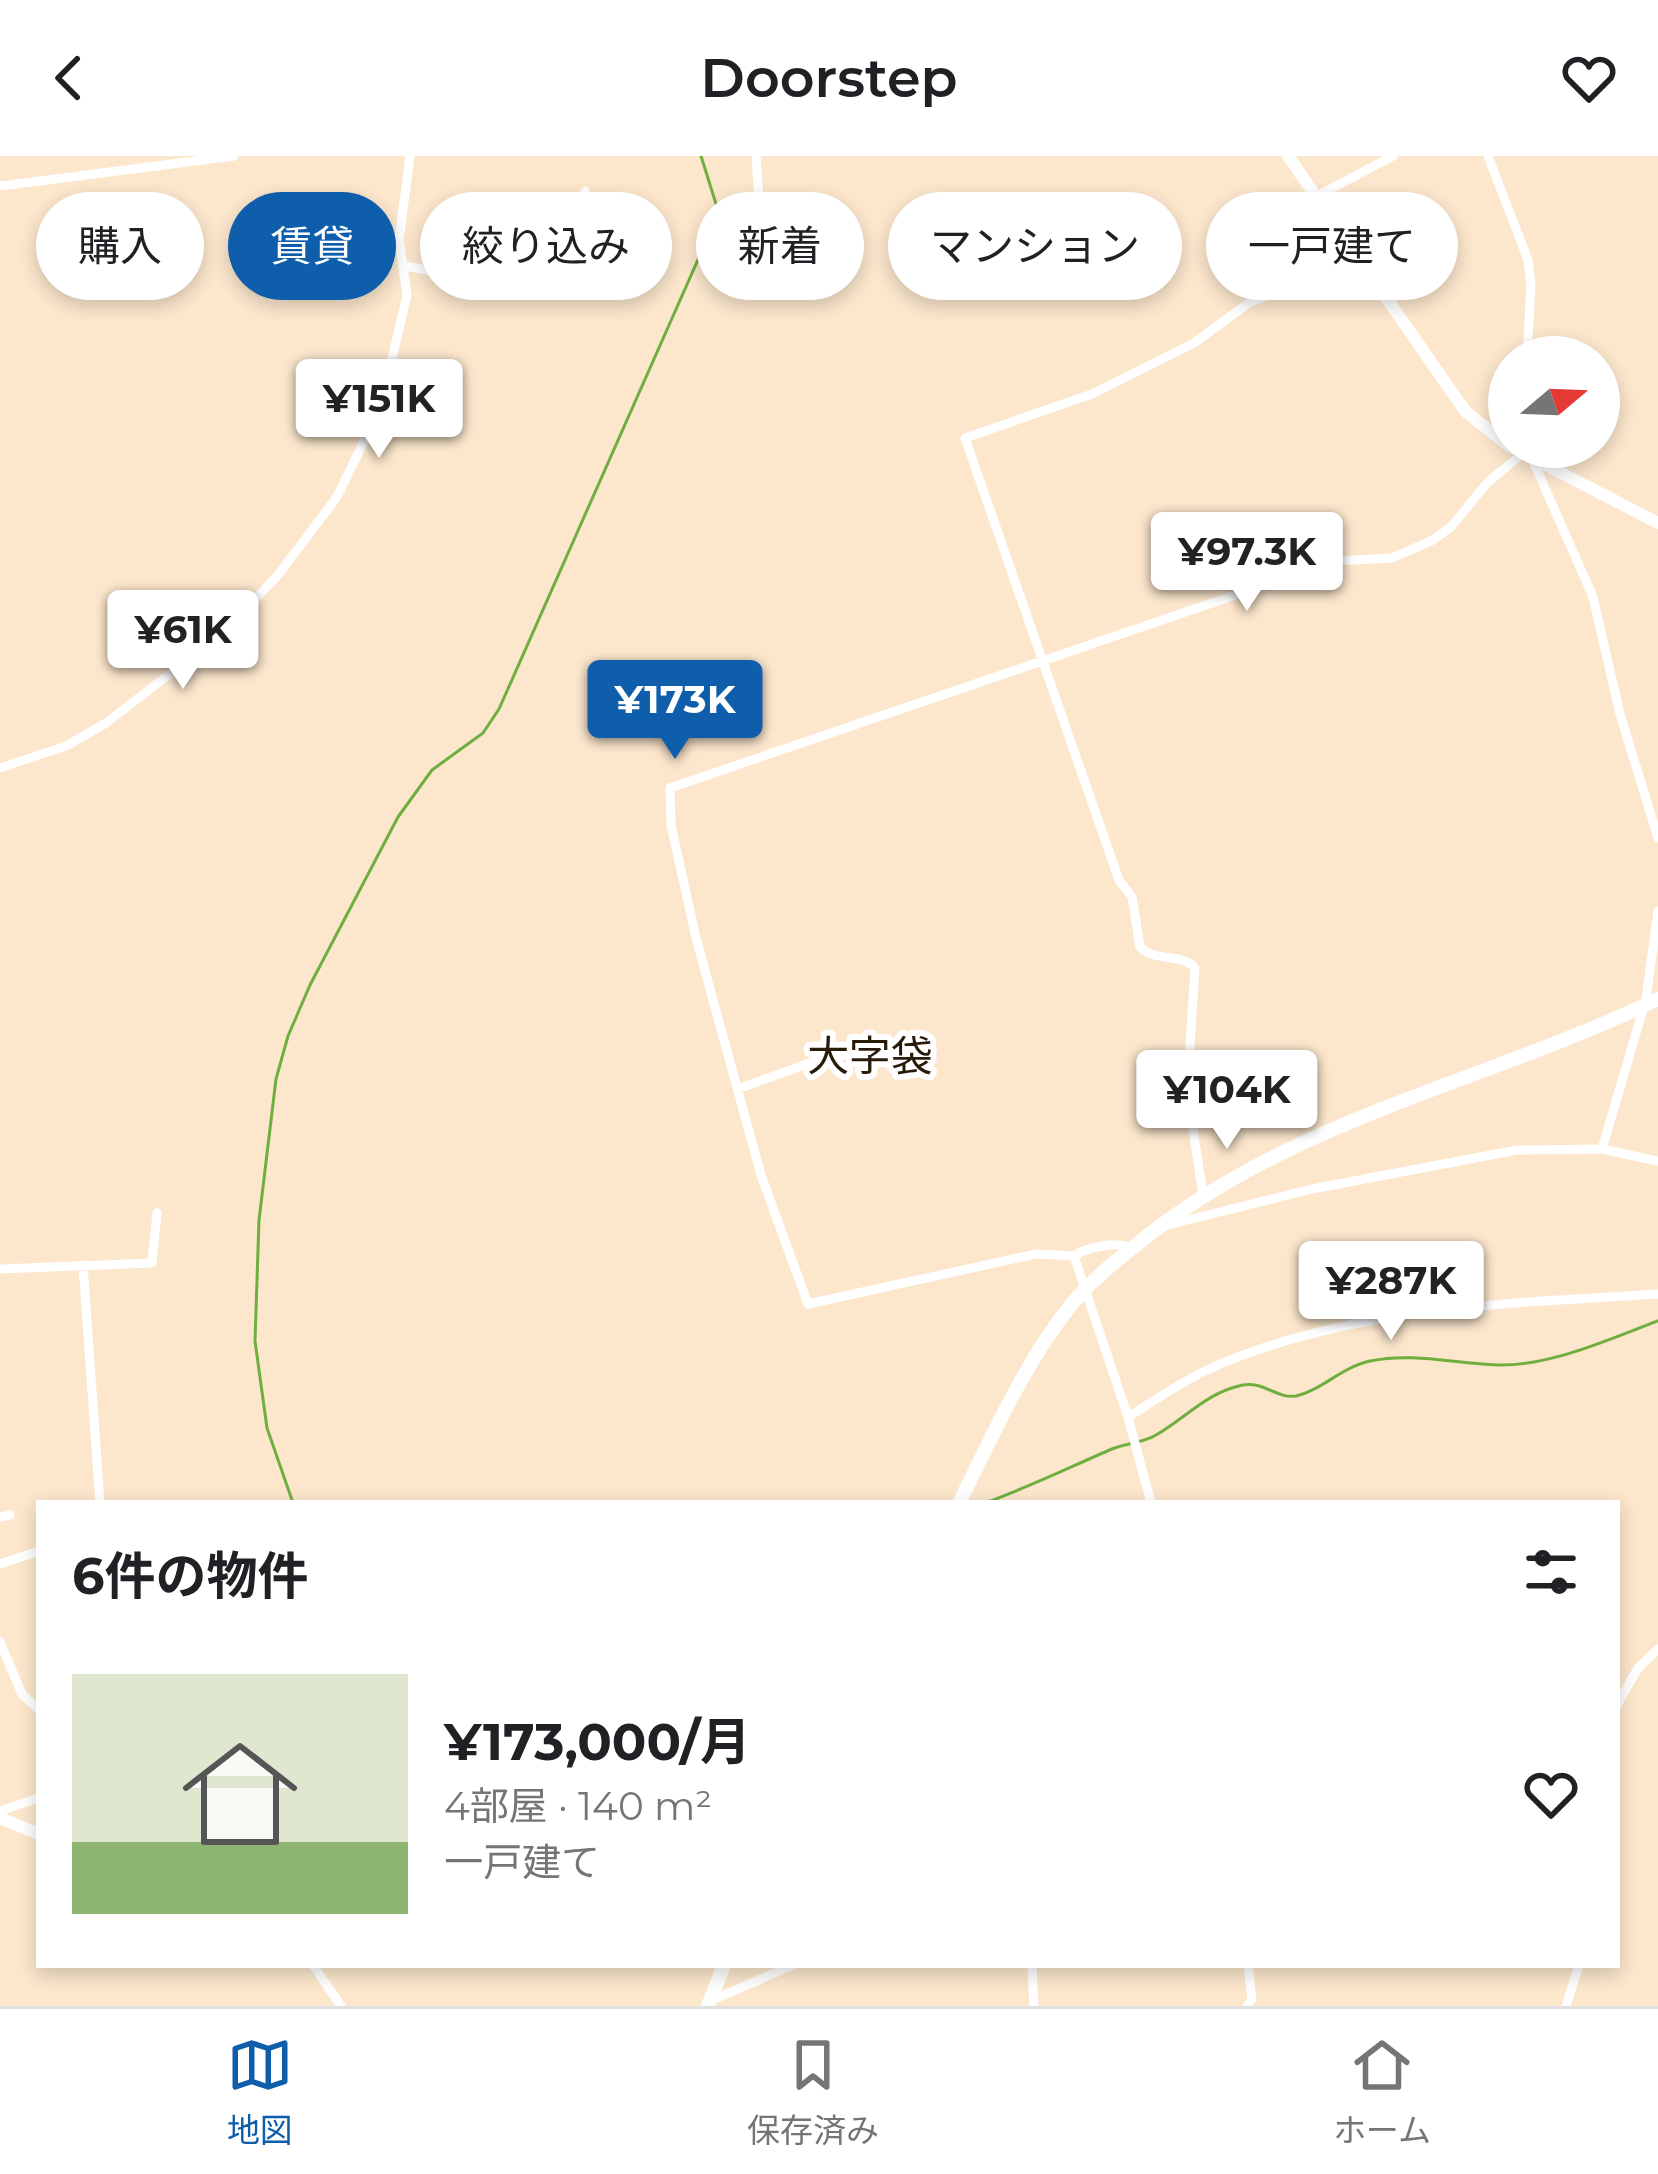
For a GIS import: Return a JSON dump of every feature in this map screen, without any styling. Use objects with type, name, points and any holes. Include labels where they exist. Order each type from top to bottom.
[{"type":"main road","points":[[961,1500],[1038,1351],[1087,1288],[1203,1195],[1301,1142],[1658,999]]},
{"type":"main road","points":[[709,2004],[723,1968]]},
{"type":"street","points":[[0,186],[234,156]]},
{"type":"street","points":[[0,768],[66,746],[106,723],[232,625],[278,575],[337,497],[381,406],[407,295],[399,240],[410,156]]},
{"type":"street","points":[[755,156],[758,192]]},
{"type":"street","points":[[1288,156],[1314,192]]},
{"type":"street","points":[[1325,192],[1393,156]]},
{"type":"street","points":[[1488,156],[1528,260],[1529,336]]},
{"type":"street","points":[[403,266],[541,296],[579,292],[588,245],[585,191]]},
{"type":"street","points":[[1203,1195],[1187,1090],[1196,968],[1188,961],[1153,956],[1140,947],[1129,888],[1119,880],[965,438],[1092,394],[1194,343],[1256,300]]},
{"type":"street","points":[[1388,300],[1465,410],[1488,427]]},
{"type":"street","points":[[1132,1248],[1124,1244],[1074,1256],[1036,1254],[810,1306],[760,1175],[696,938],[671,824],[670,788],[1335,561],[1404,554],[1451,527],[1504,468]]},
{"type":"street","points":[[1530,468],[1593,597],[1620,714],[1658,838]]},
{"type":"street","points":[[1553,468],[1658,523]]},
{"type":"street","points":[[1602,1148],[1643,1007],[1658,911]]},
{"type":"street","points":[[738,1089],[812,1062],[854,1053]]},
{"type":"street","points":[[1159,1227],[1312,1189],[1517,1150],[1602,1148],[1658,1161]]},
{"type":"street","points":[[0,1269],[152,1263],[157,1214]]},
{"type":"street","points":[[1074,1256],[1150,1500]]},
{"type":"street","points":[[83,1265],[100,1500]]},
{"type":"street","points":[[1128,1417],[1209,1369],[1332,1330],[1468,1305],[1658,1294]]},
{"type":"street","points":[[0,1564],[36,1552]]},
{"type":"street","points":[[0,1627],[0,1639],[22,1694],[36,1707]]},
{"type":"street","points":[[1620,1700],[1638,1668],[1658,1649]]},
{"type":"street","points":[[0,1814],[36,1799]]},
{"type":"street","points":[[0,1814],[36,1832]]},
{"type":"street","points":[[315,1968],[341,2006]]},
{"type":"street","points":[[709,2004],[787,1968]]},
{"type":"street","points":[[1032,1968],[1034,2006]]},
{"type":"street","points":[[1246,2006],[1252,1999],[1248,1968]]},
{"type":"street","points":[[1566,2006],[1578,1968]]},
{"type":"waterway","points":[[292,1500],[267,1428],[255,1341],[259,1220],[276,1079],[288,1036],[398,817],[432,770],[483,733],[499,709],[716,219],[717,207],[701,156]]},
{"type":"waterway","points":[[993,1500],[1112,1449],[1151,1438],[1230,1388],[1250,1384],[1296,1396],[1360,1364],[1386,1359],[1498,1365],[1539,1361],[1658,1321]]},
{"type":"district","name":"大字袋","points":[[870,1056]]}]
